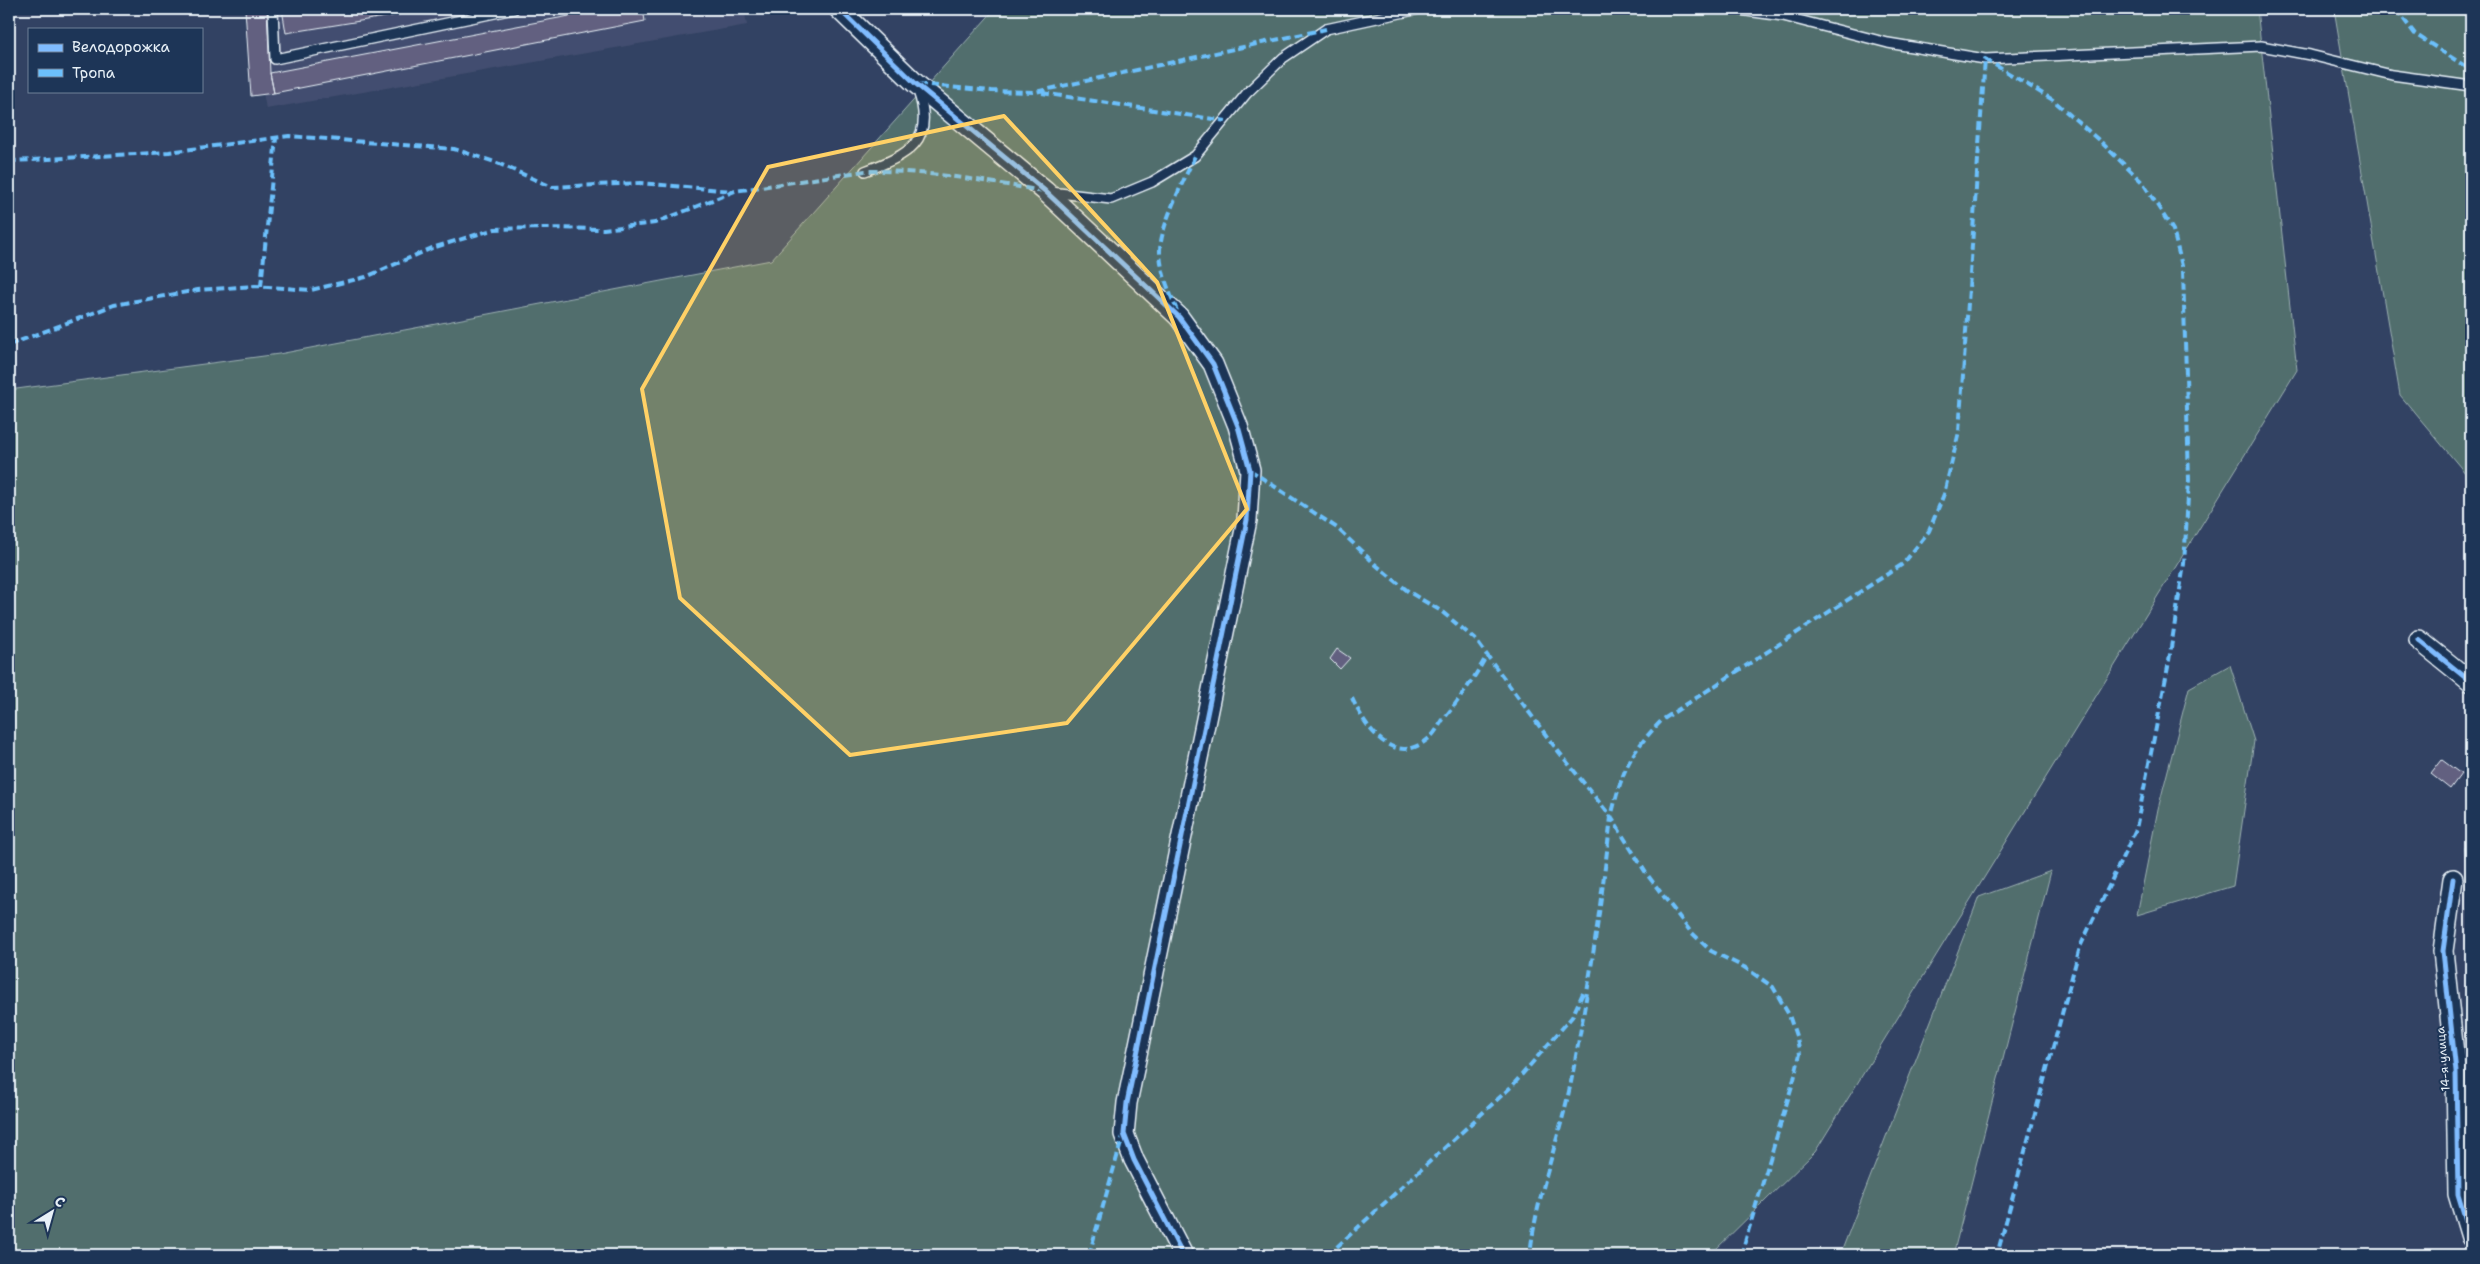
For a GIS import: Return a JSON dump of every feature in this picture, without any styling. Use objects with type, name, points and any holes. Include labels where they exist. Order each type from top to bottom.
[{"type":"street","points":[[839,9],[916,83],[1045,191],[1185,324],[1214,364],[1238,426],[1250,470],[1247,520],[1127,1103],[1124,1134],[1134,1160],[1183,1255]]},
{"type":"street","points":[[2419,640],[2471,682]]},
{"type":"street","name":"14-я улица","points":[[2453,879],[2443,951],[2456,1072],[2458,1194],[2471,1237]]},
{"type":"lane","points":[[273,9],[275,59],[514,9]]},
{"type":"lane","points":[[1045,191],[1111,199],[1152,182],[1195,156],[1247,93],[1277,64],[1326,29],[1419,9]]},
{"type":"lane","points":[[1732,9],[1783,16],[1888,43],[1985,59],[2261,46],[2310,55],[2392,75],[2471,86]]},
{"type":"lane","points":[[865,171],[900,158],[918,140],[925,112],[916,83]]},
{"type":"highlighted area","points":[[1004,116],[1157,282],[1247,509],[1067,723],[850,755],[680,598],[642,389],[768,167]]},
{"type":"shaded area","points":[[248,9],[744,9],[747,25],[266,109]]},
{"type":"green space","points":[[995,9],[2257,9],[2297,370],[1815,1152],[1710,1255],[9,1255],[9,390],[279,354],[771,260]]},
{"type":"green space","points":[[2334,9],[2471,9],[2471,480],[2400,395]]},
{"type":"green space","points":[[2230,665],[2254,741],[2233,886],[2137,915],[2158,809],[2189,688]]},
{"type":"green space","points":[[2465,847],[2471,847],[2471,938]]},
{"type":"green space","points":[[2051,871],[1953,1255],[1840,1255],[1979,897]]},
{"type":"building","points":[[245,9],[267,9],[270,73],[274,93],[251,96]]},
{"type":"building","points":[[282,9],[434,9],[286,33]]},
{"type":"building","points":[[606,9],[643,9],[645,21],[274,93],[270,73]]},
{"type":"building","points":[[1337,649],[1350,658],[1340,669],[1330,659]]},
{"type":"building","points":[[2442,760],[2461,774],[2450,789],[2431,774]]},
{"type":"marked path","points":[[2396,9],[2415,34],[2471,70]]},
{"type":"marked path","points":[[918,84],[992,91],[1035,92],[1326,29]]},
{"type":"marked path","points":[[1741,1255],[1794,1079],[1800,1054],[1797,1039],[1789,1015],[1773,987],[1744,967],[1711,951],[1690,931],[1646,873],[1611,817],[1619,787],[1628,764],[1641,744],[1662,720],[1903,564],[1929,531],[1944,494],[1959,432],[1985,59],[2053,100],[2101,142],[2143,183],[2173,230],[2183,270],[2189,480],[2184,564],[2168,667],[2136,829],[2080,947],[1997,1255]]},
{"type":"marked path","points":[[1042,93],[1226,121]]},
{"type":"marked path","points":[[9,159],[14,161],[169,152],[289,136],[454,149],[495,162],[552,187],[640,183],[732,191]]},
{"type":"marked path","points":[[261,286],[276,138]]},
{"type":"marked path","points":[[1177,311],[1162,268],[1161,243],[1173,204],[1195,156]]},
{"type":"marked path","points":[[9,345],[114,305],[198,290],[255,286],[311,290],[366,277],[432,248],[495,229],[604,229],[655,223],[735,191],[865,171],[932,174],[1043,191]]},
{"type":"marked path","points":[[1250,470],[1337,528],[1376,565],[1409,592],[1441,611],[1475,639],[1551,742],[1611,817],[1594,950],[1571,1082],[1537,1211],[1530,1255]]},
{"type":"marked path","points":[[1352,698],[1364,721],[1382,740],[1392,746],[1403,749],[1415,747],[1434,733],[1466,689],[1487,655]]},
{"type":"marked path","points":[[1328,1255],[1512,1086],[1572,1017],[1583,993]]},
{"type":"marked path","points":[[1089,1255],[1123,1136]]},
{"type":"cycle path","points":[[839,9],[915,83],[1045,191],[1179,317],[1213,364],[1238,426],[1250,470],[1247,520],[1127,1103],[1124,1134],[1134,1160],[1183,1255]]},
{"type":"cycle path","points":[[2419,640],[2471,682]]},
{"type":"cycle path","points":[[2453,879],[2443,951],[2456,1072],[2458,1194],[2471,1237]]}]
